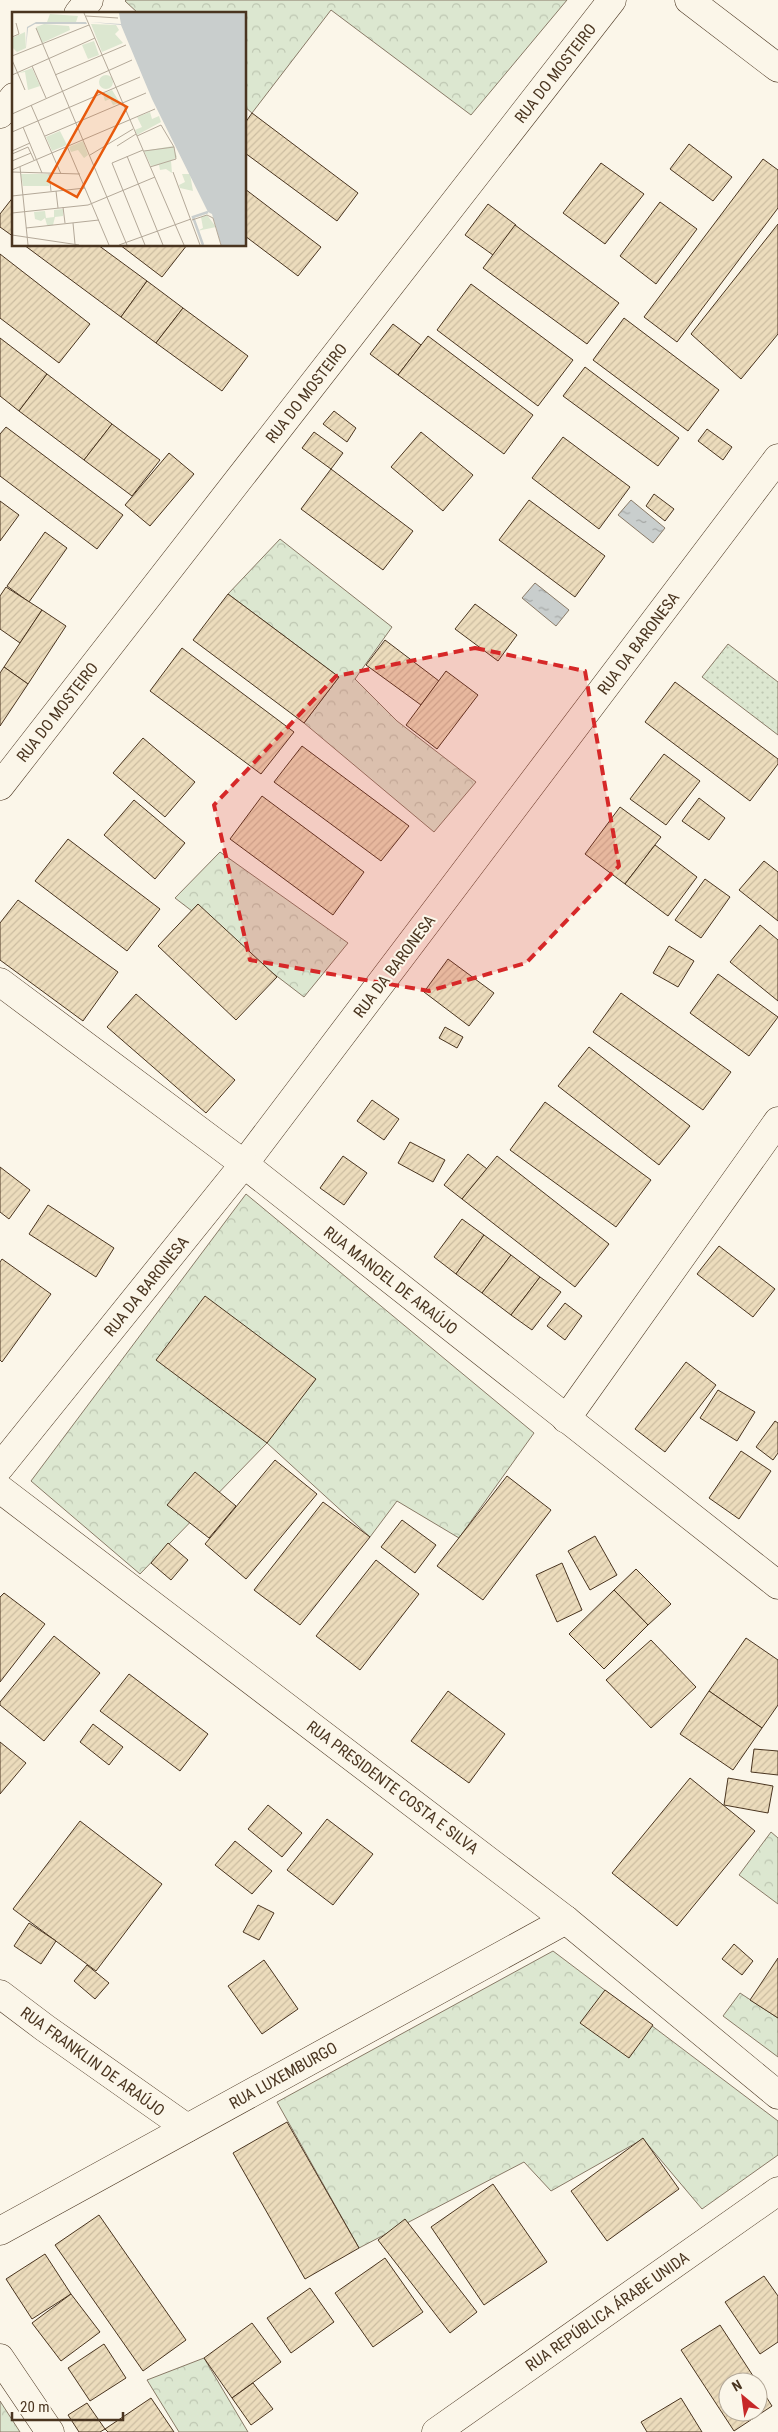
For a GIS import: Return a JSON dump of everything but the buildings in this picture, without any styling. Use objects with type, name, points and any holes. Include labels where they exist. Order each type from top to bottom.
[{"type":"street","points":[[80,12],[89,0]]},
{"type":"street","name":"RUA DO MOSTEIRO","points":[[0,786],[612,0]]},
{"type":"street","points":[[690,0],[778,68]]},
{"type":"street","points":[[0,114],[12,99]]},
{"type":"street","name":"RUA DA BARONESA","points":[[0,1468],[244,1164],[778,458]]},
{"type":"street","name":"RUA MANOEL DE ARAÚJO","points":[[0,982],[244,1164],[778,1585]]},
{"type":"street","points":[[566,1419],[778,1121]]},
{"type":"street","name":"RUA PRESIDENTE COSTA E SILVA","points":[[0,1489],[566,1920],[778,2095]]},
{"type":"street","name":"RUA LUXEMBURGO","points":[[0,2231],[566,1920]]},
{"type":"street","name":"RUA FRANKLIN DE ARAÚJO","points":[[0,1994],[187,2128]]},
{"type":"street","name":"RUA REPÚBLICA ÁRABE UNIDA","points":[[436,2432],[778,2191]]},
{"type":"street","points":[[0,2358],[50,2432]]},
{"type":"highlighted area","points":[[475,648],[585,671],[619,866],[526,963],[429,991],[250,960],[214,805],[336,676]]},
{"type":"green space","points":[[567,0],[471,115],[331,10],[252,113],[246,108],[246,12],[137,12],[125,1]]},
{"type":"green space","points":[[280,539],[392,627],[355,679],[397,721],[476,782],[434,832],[304,723],[339,677],[228,594]]},
{"type":"green space","points":[[728,644],[778,682],[778,735],[702,677]]},
{"type":"green space","points":[[220,852],[348,943],[304,997],[175,898]]},
{"type":"green space","points":[[246,1194],[534,1433],[459,1538],[397,1501],[370,1537],[267,1443],[140,1574],[31,1481]]},
{"type":"green space","points":[[771,1832],[778,1838],[778,1904],[739,1875]]},
{"type":"green space","points":[[553,1951],[778,2121],[778,2155],[702,2209],[643,2139],[551,2191],[524,2162],[359,2248],[277,2102]]},
{"type":"green space","points":[[740,1993],[778,2018],[778,2057],[723,2016]]},
{"type":"green space","points":[[204,2358],[248,2432],[179,2432],[147,2380]]},
{"type":"green space","points":[[0,2401],[20,2432],[0,2432]]},
{"type":"water","points":[[631,500],[665,528],[653,543],[618,515]]},
{"type":"water","points":[[535,583],[569,610],[556,626],[522,598]]}]
